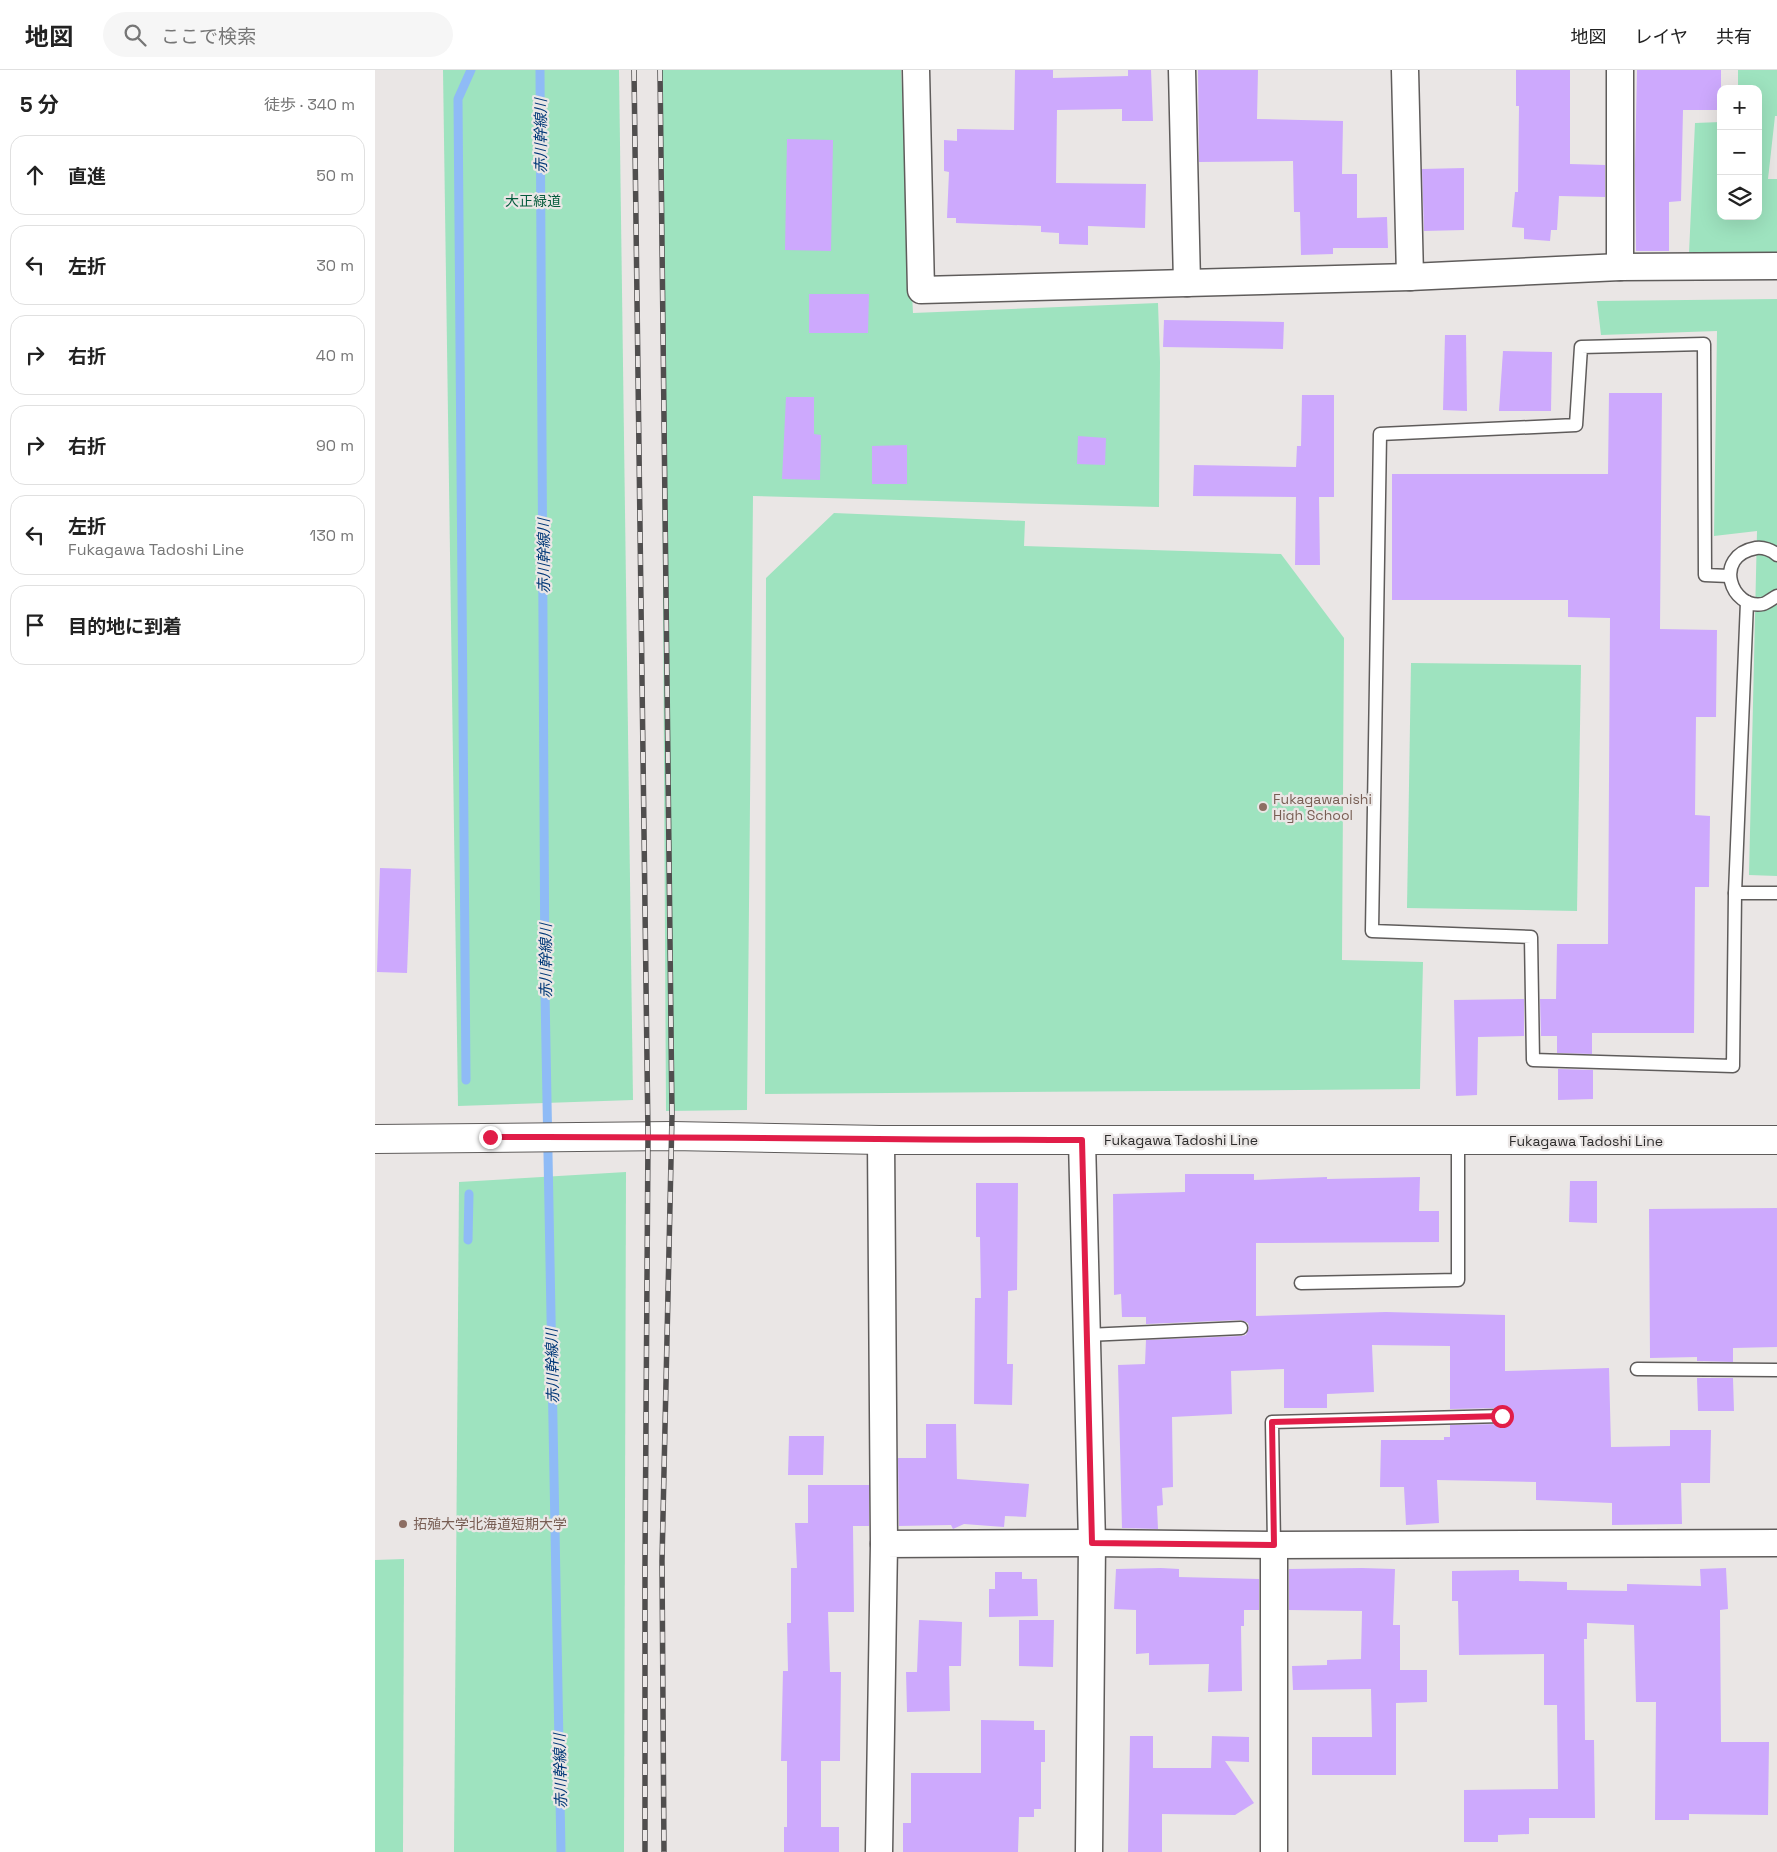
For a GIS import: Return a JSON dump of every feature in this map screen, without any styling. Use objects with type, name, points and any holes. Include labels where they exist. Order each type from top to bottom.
[{"type":"main road","name":"Fukagawa Tadoshi Line","points":[[375,1139],[671,1136],[881,1140],[1777,1140]]},
{"type":"street","points":[[916,70],[921,290],[1410,278],[1620,267],[1777,266]]},
{"type":"street","points":[[1182,70],[1187,283]]},
{"type":"street","points":[[1405,70],[1410,278]]},
{"type":"street","points":[[1620,267],[1621,70]]},
{"type":"street","points":[[879,1852],[884,1544],[881,1140]]},
{"type":"street","points":[[1082,1140],[1092,1543],[1089,1852]]},
{"type":"street","points":[[884,1544],[1777,1543]]},
{"type":"street","points":[[1274,1545],[1274,1852]]},
{"type":"lane","points":[[1729,576],[1705,575],[1704,344],[1581,347],[1576,425],[1380,434],[1372,931],[1531,937],[1533,1060],[1733,1066],[1735,893],[1747,602]]},
{"type":"lane","points":[[1777,555],[1761,547],[1745,550],[1733,561],[1729,576],[1734,592],[1747,602],[1763,604],[1777,596]]},
{"type":"lane","points":[[1735,893],[1777,893]]},
{"type":"lane","points":[[1301,1283],[1458,1280],[1458,1141]]},
{"type":"lane","points":[[1087,1335],[1241,1328]]},
{"type":"lane","points":[[1637,1369],[1777,1370]]},
{"type":"lane","points":[[1274,1545],[1272,1422],[1502,1416]]},
{"type":"green space","name":"大正緑道","points":[[443,70],[619,70],[633,1100],[458,1106]]},
{"type":"green space","points":[[660,70],[901,70],[913,313],[1158,303],[1160,362],[1159,507],[753,496],[747,1110],[666,1111]]},
{"type":"green space","points":[[1738,70],[1777,70],[1777,116],[1775,116],[1768,179],[1777,179],[1777,256],[1689,253],[1695,123],[1717,122],[1717,220],[1762,220],[1762,85],[1738,85]]},
{"type":"green space","points":[[1777,299],[1777,876],[1749,875],[1757,531],[1714,536],[1717,331],[1601,335],[1597,301]]},
{"type":"green space","points":[[834,513],[1025,521],[1024,546],[1281,554],[1344,638],[1342,960],[1423,962],[1420,1089],[765,1094],[766,578]]},
{"type":"green space","points":[[1411,663],[1581,665],[1577,911],[1407,908]]},
{"type":"green space","points":[[626,1172],[624,1852],[454,1852],[459,1182]]},
{"type":"green space","points":[[404,1559],[403,1852],[375,1852],[375,1560]]},
{"type":"building","points":[[1015,70],[1053,70],[1053,78],[1128,76],[1128,70],[1151,70],[1153,121],[1122,121],[1122,109],[1057,110],[1056,183],[1146,184],[1145,228],[1088,226],[1088,245],[1059,244],[1059,233],[1041,232],[1041,226],[956,223],[956,218],[947,218],[949,172],[944,171],[944,140],[957,141],[957,129],[1014,130]]},
{"type":"building","points":[[1198,70],[1258,70],[1257,119],[1343,121],[1342,174],[1357,174],[1357,218],[1387,217],[1388,248],[1333,248],[1333,254],[1301,255],[1300,212],[1294,212],[1293,161],[1199,162]]},
{"type":"building","points":[[1516,70],[1570,70],[1570,164],[1605,165],[1605,197],[1559,196],[1557,230],[1551,230],[1550,241],[1524,239],[1524,228],[1512,227],[1515,192],[1518,192],[1519,106],[1516,106]]},
{"type":"building","points":[[1637,70],[1721,70],[1721,85],[1717,85],[1717,110],[1683,110],[1681,201],[1669,202],[1669,251],[1636,251]]},
{"type":"building","points":[[787,139],[833,140],[831,251],[785,250]]},
{"type":"building","points":[[1464,168],[1464,230],[1424,231],[1422,169]]},
{"type":"building","points":[[809,294],[869,294],[868,333],[809,333]]},
{"type":"building","points":[[1164,320],[1284,322],[1283,349],[1163,347]]},
{"type":"building","points":[[1445,335],[1466,335],[1467,411],[1443,410]]},
{"type":"building","points":[[1503,351],[1552,352],[1551,411],[1499,411]]},
{"type":"building","points":[[1609,393],[1662,393],[1660,629],[1717,630],[1716,717],[1696,717],[1695,815],[1710,816],[1709,887],[1695,887],[1694,1033],[1592,1033],[1592,1054],[1557,1053],[1557,1036],[1541,1036],[1540,999],[1556,999],[1557,944],[1608,944],[1610,618],[1568,617],[1568,600],[1392,600],[1392,474],[1608,474]]},
{"type":"building","points":[[1302,395],[1334,395],[1334,497],[1319,497],[1320,565],[1295,565],[1296,497],[1193,496],[1194,465],[1296,467],[1297,446],[1301,446]]},
{"type":"building","points":[[786,397],[814,397],[814,434],[821,435],[820,480],[782,479]]},
{"type":"building","points":[[1078,436],[1106,438],[1105,465],[1077,464]]},
{"type":"building","points":[[907,445],[907,484],[872,484],[872,446]]},
{"type":"building","points":[[380,868],[411,869],[407,973],[377,972]]},
{"type":"building","points":[[1524,999],[1524,1036],[1478,1037],[1477,1095],[1456,1096],[1454,1000]]},
{"type":"building","points":[[1558,1069],[1593,1070],[1593,1099],[1558,1100]]},
{"type":"building","points":[[1185,1174],[1254,1174],[1254,1180],[1327,1177],[1327,1179],[1420,1177],[1419,1211],[1439,1211],[1439,1242],[1256,1243],[1256,1316],[1386,1312],[1505,1315],[1505,1371],[1609,1368],[1611,1447],[1670,1446],[1670,1430],[1711,1430],[1710,1483],[1681,1483],[1682,1524],[1612,1525],[1612,1503],[1536,1500],[1536,1482],[1437,1480],[1439,1523],[1406,1525],[1404,1487],[1380,1487],[1381,1440],[1444,1440],[1444,1437],[1450,1437],[1450,1425],[1503,1424],[1509,1420],[1510,1415],[1506,1409],[1502,1408],[1450,1409],[1450,1346],[1372,1345],[1374,1392],[1327,1394],[1327,1408],[1284,1408],[1284,1369],[1231,1371],[1232,1414],[1172,1417],[1173,1487],[1162,1488],[1163,1505],[1157,1506],[1158,1529],[1122,1528],[1118,1365],[1145,1364],[1146,1340],[1241,1336],[1246,1335],[1249,1328],[1248,1323],[1241,1320],[1146,1324],[1146,1317],[1122,1317],[1121,1294],[1114,1295],[1113,1194],[1185,1192]]},
{"type":"building","points":[[1570,1181],[1597,1181],[1597,1223],[1569,1222]]},
{"type":"building","points":[[976,1183],[1018,1183],[1017,1290],[1008,1291],[1007,1364],[1013,1364],[1012,1405],[974,1404],[975,1298],[981,1298],[980,1237],[976,1237]]},
{"type":"building","points":[[1777,1208],[1777,1347],[1733,1348],[1733,1362],[1697,1361],[1697,1357],[1650,1358],[1649,1209]]},
{"type":"building","points":[[1697,1378],[1733,1378],[1734,1411],[1698,1411]]},
{"type":"building","points":[[926,1424],[956,1424],[957,1479],[1029,1484],[1026,1517],[1005,1516],[1004,1527],[964,1524],[953,1529],[951,1525],[899,1526],[898,1458],[926,1458]]},
{"type":"building","points":[[789,1436],[824,1436],[823,1475],[788,1475]]},
{"type":"building","points":[[808,1485],[869,1485],[869,1526],[853,1526],[854,1612],[828,1612],[830,1672],[841,1672],[840,1761],[821,1761],[821,1827],[839,1827],[839,1852],[784,1852],[784,1827],[787,1827],[787,1761],[781,1761],[783,1671],[788,1671],[787,1623],[791,1623],[791,1568],[797,1568],[795,1523],[808,1523]]},
{"type":"building","points":[[1726,1568],[1728,1609],[1720,1610],[1721,1742],[1769,1742],[1768,1815],[1689,1814],[1689,1820],[1655,1820],[1656,1702],[1636,1702],[1634,1625],[1587,1623],[1587,1639],[1584,1639],[1585,1740],[1594,1740],[1595,1818],[1529,1818],[1529,1834],[1498,1835],[1498,1842],[1464,1842],[1464,1790],[1558,1789],[1557,1705],[1544,1705],[1544,1654],[1459,1655],[1458,1601],[1452,1601],[1452,1571],[1519,1570],[1519,1581],[1567,1582],[1567,1590],[1627,1591],[1627,1584],[1701,1586],[1700,1569]]},
{"type":"building","points":[[1116,1569],[1179,1569],[1179,1577],[1259,1579],[1259,1610],[1244,1610],[1244,1626],[1241,1626],[1242,1691],[1208,1692],[1209,1664],[1149,1665],[1149,1653],[1136,1654],[1136,1610],[1114,1609]]},
{"type":"building","points":[[1289,1569],[1395,1569],[1393,1625],[1400,1625],[1400,1670],[1427,1670],[1427,1702],[1396,1703],[1396,1775],[1312,1775],[1312,1737],[1372,1737],[1371,1689],[1293,1690],[1292,1666],[1327,1665],[1327,1660],[1361,1659],[1362,1611],[1289,1610]]},
{"type":"building","points":[[995,1572],[1022,1572],[1022,1579],[1037,1579],[1038,1616],[989,1617],[989,1589],[995,1589]]},
{"type":"building","points":[[919,1620],[962,1622],[961,1666],[949,1666],[950,1711],[907,1712],[906,1672],[917,1672]]},
{"type":"building","points":[[1019,1620],[1054,1620],[1053,1667],[1019,1666]]},
{"type":"building","points":[[981,1720],[1034,1721],[1034,1730],[1045,1730],[1045,1762],[1041,1762],[1041,1809],[1034,1809],[1034,1817],[1019,1817],[1018,1852],[903,1852],[903,1823],[911,1823],[911,1773],[981,1773]]},
{"type":"building","points":[[1130,1736],[1153,1736],[1153,1768],[1211,1768],[1212,1736],[1249,1737],[1249,1762],[1225,1761],[1254,1803],[1235,1815],[1162,1814],[1162,1852],[1128,1852]]},
{"type":"waterway","points":[[466,1080],[458,99],[471,70]]},
{"type":"waterway","name":"赤川幹線川","points":[[540,70],[545,993],[561,1852]]},
{"type":"waterway","points":[[468,1240],[469,1194]]},
{"type":"railway","points":[[634,70],[648,1136],[645,1852]]},
{"type":"railway","points":[[660,70],[672,1116],[662,1561],[664,1852]]},
{"type":"place","name":"Fukagawanishi High School","points":[[1263,807]]},
{"type":"place","name":"拓殖大学北海道短期大学","points":[[403,1524]]},
{"type":"route","points":[[490,1137],[671,1136],[881,1140],[1082,1140],[1092,1543],[1274,1545],[1272,1422],[1502,1416]]}]
